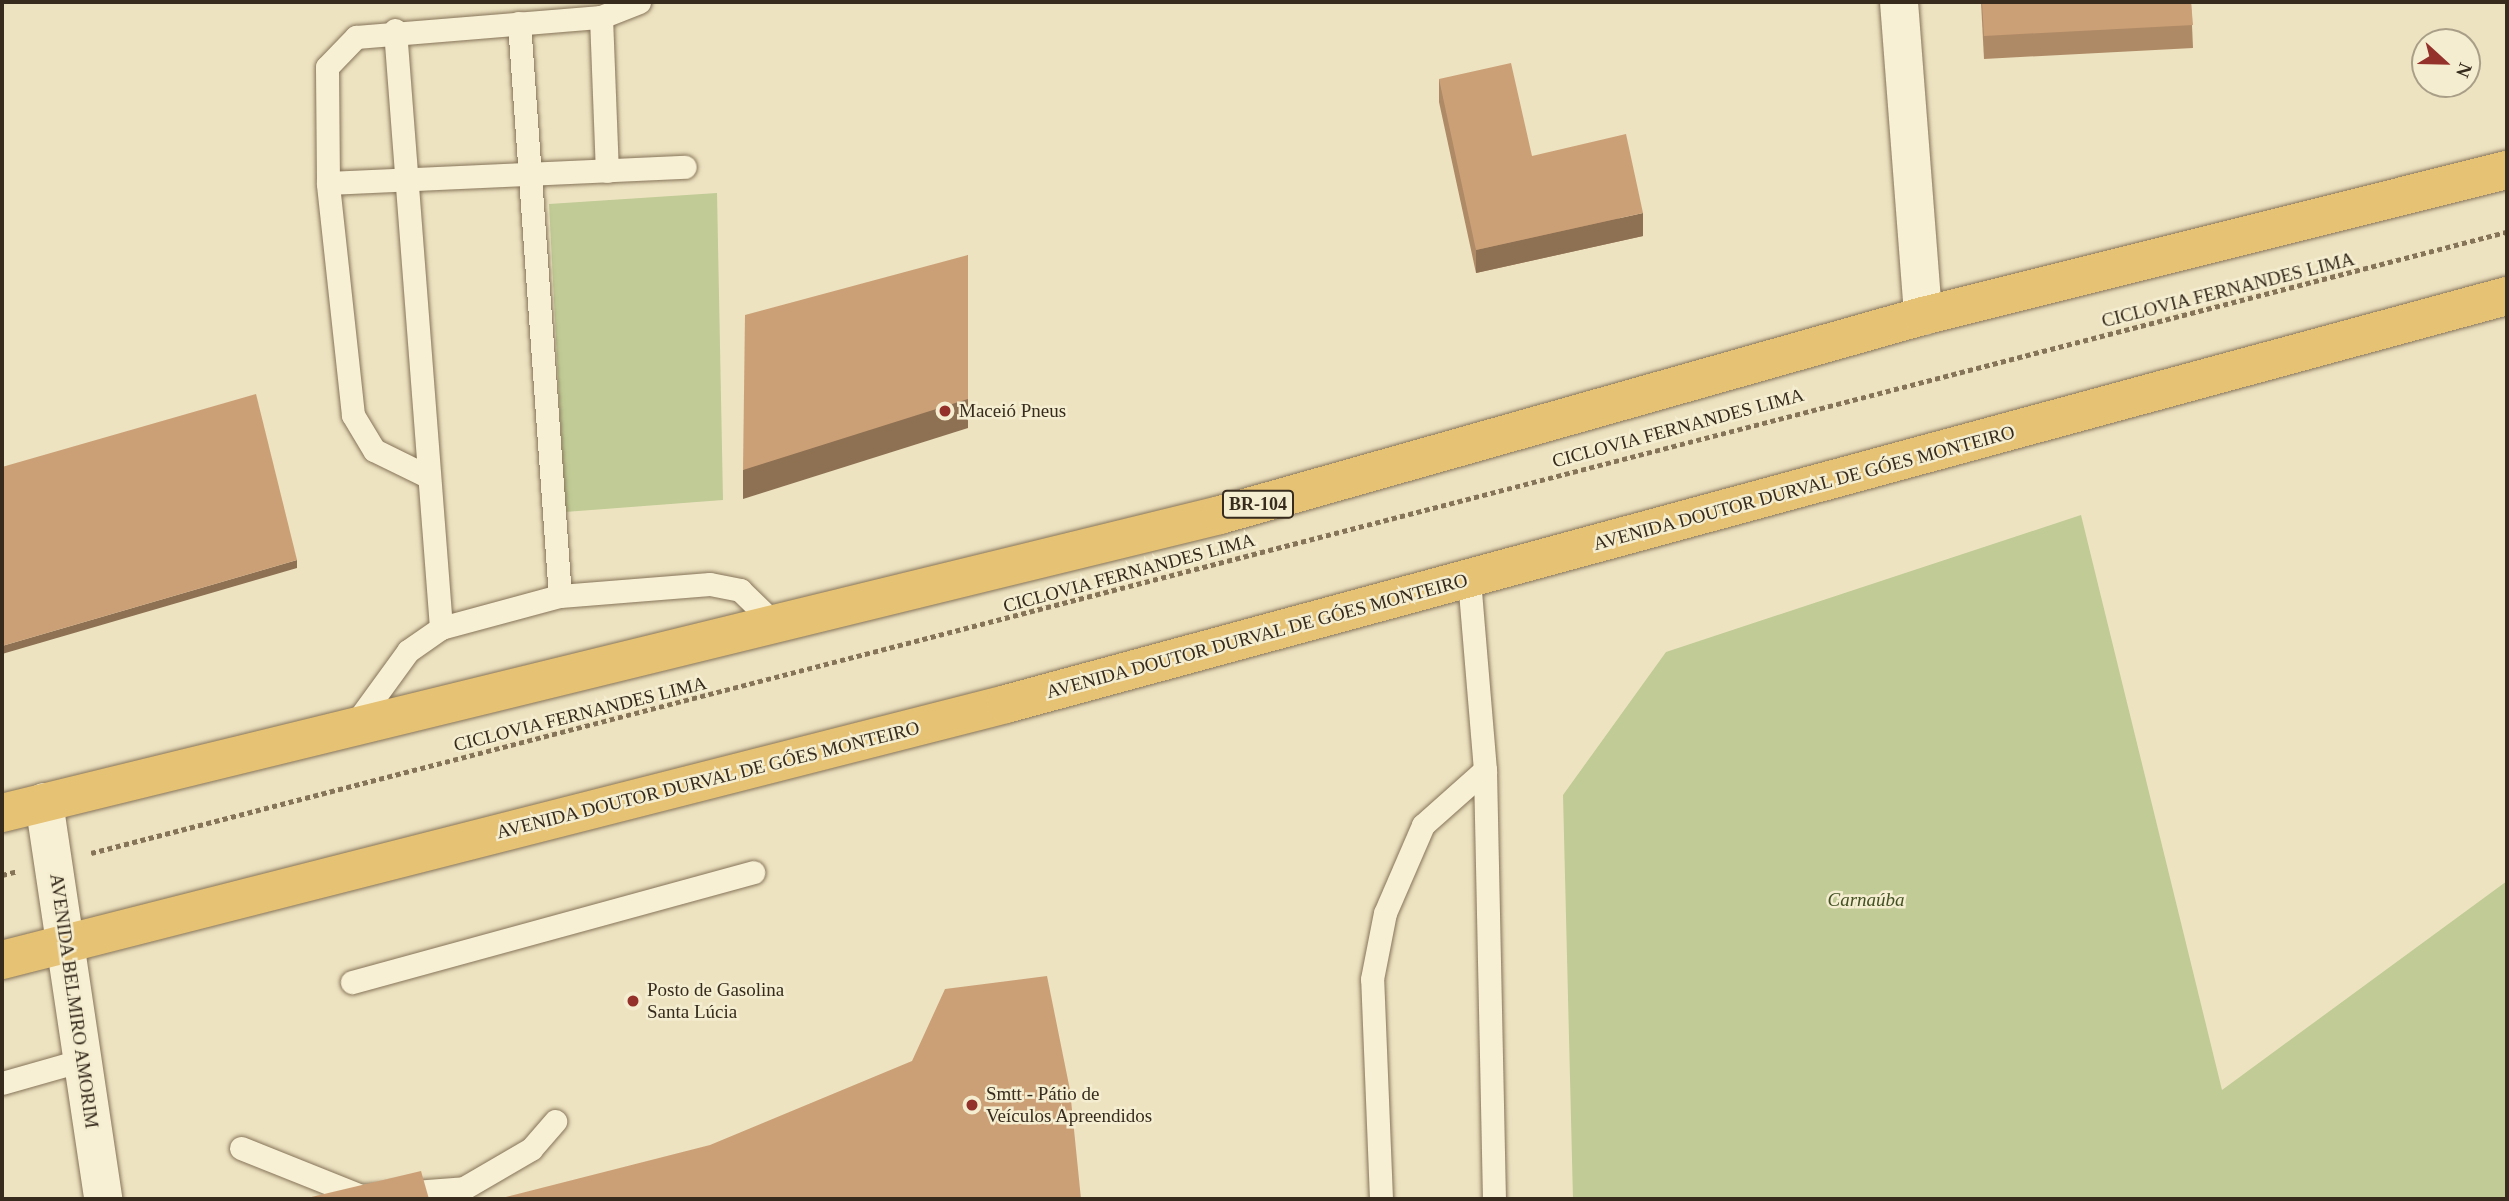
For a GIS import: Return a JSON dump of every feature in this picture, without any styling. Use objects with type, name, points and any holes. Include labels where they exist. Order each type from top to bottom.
[{"type":"highway","name":"BR-104","points":[[2,813],[355,723],[1220,515],[1923,316],[2507,170]]},
{"type":"highway","name":"AVENIDA DOUTOR DURVAL DE GÓES MONTEIRO","points":[[2,960],[1468,579],[2507,296]]},
{"type":"street","points":[[1899,2],[1923,316]]},
{"type":"street","name":"AVENIDA BELMIRO AMORIM","points":[[44,802],[103,1199]]},
{"type":"lane","points":[[429,477],[374,450],[353,415],[328,183],[327,67],[356,37],[395,30],[601,17],[639,2]]},
{"type":"lane","points":[[601,17],[607,171]]},
{"type":"lane","points":[[519,23],[527,176],[560,596]]},
{"type":"lane","points":[[395,30],[441,628]]},
{"type":"lane","points":[[328,183],[685,167]]},
{"type":"lane","points":[[1468,579],[1485,770],[1494,1199]]},
{"type":"lane","points":[[355,723],[408,650],[441,628],[560,596],[710,584],[740,590],[774,623]]},
{"type":"lane","points":[[1381,1199],[1372,979],[1385,913],[1423,825],[1485,770]]},
{"type":"lane","points":[[352,982],[752,872]]},
{"type":"lane","points":[[2,1083],[83,1060]]},
{"type":"lane","points":[[241,1148],[361,1196],[464,1188],[531,1149],[555,1121]]},
{"type":"path","name":"CICLOVIA FERNANDES LIMA","points":[[2,876],[2507,232]]},
{"type":"green space","points":[[717,193],[723,500],[565,512],[549,204]]},
{"type":"green space","name":"Carnaúba","points":[[2081,515],[2222,1090],[2507,881],[2507,1199],[1573,1199],[1563,795],[1666,652]]},
{"type":"building","points":[[1982,2],[2191,2],[2193,25],[1984,36]]},
{"type":"building","points":[[1511,63],[1532,156],[1626,134],[1643,213],[1476,250],[1439,79]]},
{"type":"building","points":[[968,255],[968,399],[743,470],[745,315]]},
{"type":"building","points":[[256,394],[297,560],[2,646],[2,467]]},
{"type":"building","name":"Smtt - Pátio de Veículos Apreendidos","points":[[1047,976],[1070,1090],[1081,1199],[498,1199],[710,1145],[912,1061],[945,989]]},
{"type":"building","points":[[421,1171],[429,1199],[303,1199]]},
{"type":"place","name":"Maceió Pneus","points":[[945,411]]},
{"type":"place","name":"Posto de Gasolina Santa Lúcia","points":[[633,1001]]},
{"type":"place","name":"Smtt - Pátio de Veículos Apreendidos","points":[[972,1105]]}]
